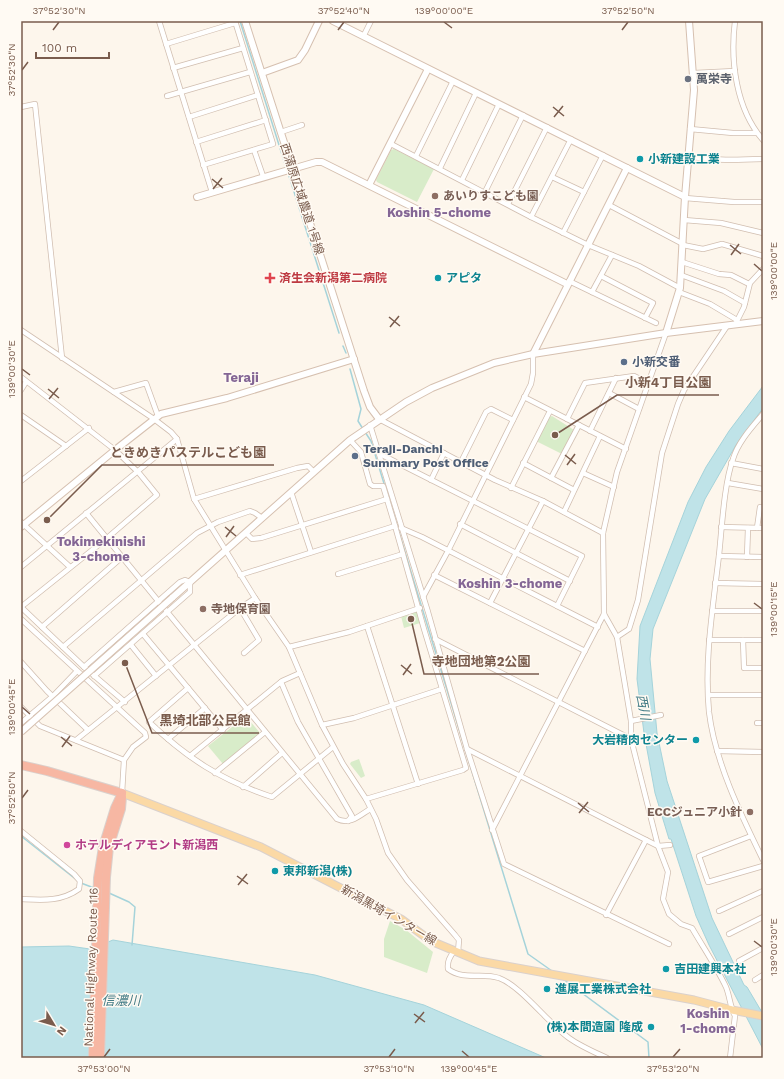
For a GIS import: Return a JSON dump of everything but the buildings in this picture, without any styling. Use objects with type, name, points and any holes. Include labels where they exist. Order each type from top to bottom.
[{"type":"highway","points":[[21,765],[53,772],[122,793],[121,809],[109,847],[102,878]]},
{"type":"highway","name":"National Highway Route 116","points":[[93,1058],[102,878]]},
{"type":"highway","name":"National Highway Route 116","points":[[100,1058],[102,878]]},
{"type":"main road","name":"新潟黒埼インター線","points":[[122,793],[261,847],[401,919],[431,941],[479,961],[694,1000],[763,1016]]},
{"type":"street","points":[[159,21],[212,192]]},
{"type":"street","name":"西蒲原広域農道 1号線","points":[[245,21],[367,401],[379,419]]},
{"type":"street","points":[[262,73],[298,60],[305,50],[319,21]]},
{"type":"street","points":[[333,21],[364,35],[428,69],[603,155],[685,198],[734,202],[763,202]]},
{"type":"street","points":[[364,35],[371,21]]},
{"type":"street","points":[[492,830],[604,614],[603,533],[614,487],[626,449],[680,290],[694,73],[689,21]]},
{"type":"street","points":[[735,21],[733,34],[736,86],[756,132],[763,140]]},
{"type":"street","points":[[166,44],[235,22],[266,120],[273,144],[203,165]]},
{"type":"street","points":[[173,68],[243,48]]},
{"type":"street","points":[[369,185],[428,69]]},
{"type":"street","points":[[694,73],[735,71]]},
{"type":"street","points":[[167,96],[250,72]]},
{"type":"street","points":[[416,156],[453,81]]},
{"type":"street","points":[[440,168],[476,93]]},
{"type":"street","points":[[188,117],[258,95]]},
{"type":"street","points":[[21,107],[35,104],[62,358]]},
{"type":"street","points":[[462,180],[499,104]]},
{"type":"street","points":[[486,192],[523,115]]},
{"type":"street","points":[[196,142],[266,120]]},
{"type":"street","points":[[281,132],[302,125]]},
{"type":"street","points":[[508,204],[547,127]]},
{"type":"street","points":[[690,129],[733,133],[756,132]]},
{"type":"street","points":[[531,217],[571,139]]},
{"type":"street","points":[[391,144],[440,168],[563,233],[639,266],[680,290],[710,304],[737,322]]},
{"type":"street","points":[[254,150],[263,176]]},
{"type":"street","points":[[563,233],[603,155]]},
{"type":"street","points":[[688,156],[711,160],[739,161],[763,158]]},
{"type":"street","points":[[197,197],[263,176],[316,162],[322,162],[568,282],[656,323]]},
{"type":"street","points":[[423,597],[524,397],[532,378],[533,354],[568,282],[627,168]]},
{"type":"street","points":[[552,177],[584,192]]},
{"type":"street","points":[[609,205],[683,244],[703,249],[722,244],[763,256]]},
{"type":"street","points":[[684,220],[721,223],[763,233]]},
{"type":"street","points":[[592,292],[612,255]]},
{"type":"street","points":[[682,262],[719,274],[731,275],[749,284]]},
{"type":"street","points":[[737,322],[745,303],[749,284],[763,268]]},
{"type":"street","points":[[681,275],[724,290],[745,303]]},
{"type":"street","points":[[601,276],[653,303],[645,318]]},
{"type":"street","points":[[21,732],[350,440],[406,402],[458,377],[494,363],[533,354],[666,333],[727,326],[737,322],[763,321]]},
{"type":"street","points":[[617,637],[629,629],[638,600],[662,453],[678,404],[684,390],[727,326]]},
{"type":"street","points":[[21,330],[114,392],[156,417],[176,439],[194,499],[240,575],[289,647],[322,725],[366,799],[376,819],[388,853],[459,940],[456,952],[448,960],[448,969],[456,975],[482,975],[499,978],[511,985],[569,1038],[607,1058]]},
{"type":"street","points":[[70,567],[22,525],[156,417],[170,411],[227,398],[354,359]]},
{"type":"street","points":[[567,419],[585,383],[634,376],[648,383]]},
{"type":"street","points":[[21,377],[115,450],[137,471],[156,495],[106,539],[21,607],[84,667],[125,702]]},
{"type":"street","points":[[590,431],[616,378]]},
{"type":"street","points":[[21,390],[26,382]]},
{"type":"street","points":[[114,392],[146,383],[156,417]]},
{"type":"street","points":[[609,393],[639,409]]},
{"type":"street","points":[[524,397],[626,449]]},
{"type":"street","points":[[461,462],[486,412],[491,409],[513,420]]},
{"type":"street","points":[[511,488],[550,411]]},
{"type":"street","points":[[763,414],[737,449],[731,464],[721,527],[709,640],[710,713],[717,751],[763,860]]},
{"type":"street","points":[[21,415],[66,446]]},
{"type":"street","points":[[379,419],[511,488],[542,501],[603,533]]},
{"type":"street","points":[[366,799],[466,768],[464,750],[435,639],[370,425]]},
{"type":"street","points":[[551,478],[579,425]]},
{"type":"street","points":[[21,481],[88,428]]},
{"type":"street","points":[[564,512],[600,436]]},
{"type":"street","points":[[21,566],[176,439]]},
{"type":"street","points":[[350,440],[361,452],[370,484],[373,486],[383,486],[396,526],[442,689],[504,864],[606,915],[669,944]]},
{"type":"street","points":[[431,480],[444,453]]},
{"type":"street","points":[[380,454],[582,556],[557,606]]},
{"type":"street","points":[[523,464],[574,490]]},
{"type":"street","points":[[731,464],[763,469]]},
{"type":"street","points":[[194,499],[297,468],[308,466],[314,472]]},
{"type":"street","points":[[582,473],[614,487]]},
{"type":"street","points":[[728,483],[763,489]]},
{"type":"street","points":[[291,492],[311,552]]},
{"type":"street","points":[[246,533],[252,539],[303,526],[387,499]]},
{"type":"street","points":[[490,603],[542,501]]},
{"type":"street","points":[[757,528],[760,507],[763,508]]},
{"type":"street","points":[[63,647],[139,580],[209,525],[250,511],[262,518]]},
{"type":"street","points":[[86,513],[166,613],[338,820],[346,822],[351,821],[370,809]]},
{"type":"street","points":[[460,524],[570,581]]},
{"type":"street","points":[[240,575],[396,526]]},
{"type":"street","points":[[721,527],[763,528]]},
{"type":"street","points":[[401,528],[448,550],[598,627]]},
{"type":"street","points":[[747,557],[748,528]]},
{"type":"street","points":[[338,574],[403,554]]},
{"type":"street","points":[[718,556],[763,557]]},
{"type":"street","points":[[42,627],[121,558]]},
{"type":"street","points":[[434,575],[585,651]]},
{"type":"street","points":[[84,667],[180,582],[185,580],[190,582]]},
{"type":"street","points":[[94,676],[190,592],[190,582]]},
{"type":"street","points":[[715,583],[763,584]]},
{"type":"street","points":[[76,740],[118,708],[240,608],[255,598]]},
{"type":"street","points":[[289,647],[368,626],[425,605]]},
{"type":"street","points":[[240,608],[260,640],[244,653]]},
{"type":"street","points":[[712,611],[763,611]]},
{"type":"street","points":[[604,614],[617,637],[631,721],[632,739],[658,846],[668,872],[663,899],[669,914],[681,924],[692,928],[726,986],[735,1016],[730,1058]]},
{"type":"street","points":[[21,619],[145,733],[146,737],[133,747],[124,760],[122,793]]},
{"type":"street","points":[[368,626],[418,784]]},
{"type":"street","points":[[143,634],[223,730]]},
{"type":"street","points":[[435,639],[632,739]]},
{"type":"street","points":[[709,640],[763,640]]},
{"type":"street","points":[[743,640],[744,668],[763,668]]},
{"type":"street","points":[[130,645],[156,676]]},
{"type":"street","points":[[21,662],[52,696],[88,730]]},
{"type":"street","points":[[21,723],[52,696],[77,671]]},
{"type":"street","points":[[190,756],[281,682],[300,672]]},
{"type":"street","points":[[281,682],[298,722],[352,816],[346,822]]},
{"type":"street","points":[[188,688],[149,722],[190,756],[215,773],[243,787],[272,797],[334,747]]},
{"type":"street","points":[[322,725],[354,718],[442,689]]},
{"type":"street","points":[[709,695],[763,696]]},
{"type":"street","points":[[21,707],[40,726],[124,760]]},
{"type":"street","points":[[168,739],[204,708]]},
{"type":"street","points":[[631,721],[661,715]]},
{"type":"street","points":[[757,723],[763,723]]},
{"type":"street","points":[[215,773],[265,732]]},
{"type":"street","points":[[464,750],[520,776],[658,846],[670,845]]},
{"type":"street","points":[[717,751],[763,752]]},
{"type":"street","points":[[243,787],[282,753]]},
{"type":"street","points":[[21,831],[74,874],[80,881],[79,889],[69,896],[46,900],[21,899]]},
{"type":"street","points":[[752,836],[699,856],[708,882],[763,866]]},
{"type":"street","points":[[606,915],[646,840]]},
{"type":"street","points":[[720,911],[763,891]]},
{"type":"street","points":[[729,934],[763,917]]},
{"type":"street","points":[[739,960],[763,948]]},
{"type":"street","points":[[755,980],[763,975]]},
{"type":"green space","points":[[394,149],[434,169],[417,202],[377,182],[376,180],[391,150]]},
{"type":"green space","points":[[552,416],[574,430],[562,454],[536,441],[549,417]]},
{"type":"green space","points":[[417,611],[420,623],[404,628],[401,616]]},
{"type":"green space","points":[[246,716],[260,733],[223,764],[208,746]]},
{"type":"green space","points":[[359,759],[365,776],[361,778],[350,764],[351,762]]},
{"type":"green space","points":[[390,921],[406,930],[433,952],[427,973],[384,957],[384,939]]},
{"type":"water","name":"西川","points":[[763,386],[763,408],[736,445],[705,499],[653,629],[650,659],[657,733],[667,781],[712,918],[744,985],[747,987],[763,1014],[763,1049],[709,945],[696,916],[671,839],[669,839],[655,793],[644,733],[637,679],[640,626],[688,502],[706,467],[729,431]]},
{"type":"water","name":"信濃川","points":[[113,940],[315,975],[424,1005],[546,1058],[21,1058],[21,947],[69,946],[90,949]]},
{"type":"waterway","points":[[240,21],[285,164]]},
{"type":"waterway","points":[[289,176],[339,333]]},
{"type":"waterway","points":[[343,346],[346,353]]},
{"type":"waterway","points":[[350,369],[361,409],[358,421],[363,429]]},
{"type":"waterway","points":[[365,432],[371,441],[528,954],[552,971]]},
{"type":"waterway","points":[[21,836],[78,881]]},
{"type":"waterway","points":[[81,883],[94,888]]},
{"type":"waterway","points":[[109,893],[129,902],[135,907],[132,945]]},
{"type":"waterway","points":[[563,979],[648,1042],[649,1058]]},
{"type":"place","name":"萬栄寺","points":[[688,79]]},
{"type":"place","name":"小新建設工業","points":[[640,159]]},
{"type":"place","name":"あいりすこども園","points":[[435,196]]},
{"type":"place","name":"済生会新潟第二病院","points":[[270,278]]},
{"type":"place","name":"アピタ","points":[[438,278]]},
{"type":"place","name":"小新交番","points":[[624,362]]},
{"type":"place","name":"小新4丁目公園","points":[[555,435]]},
{"type":"place","name":"Teraji-Danchi Summary Post Office","points":[[355,456]]},
{"type":"place","name":"ときめきパステルこども園","points":[[47,520]]},
{"type":"place","name":"寺地保育園","points":[[203,609]]},
{"type":"place","name":"寺地団地第2公園","points":[[411,619]]},
{"type":"place","name":"黒埼北部公民館","points":[[125,663]]},
{"type":"place","name":"大岩精肉センター","points":[[696,740]]},
{"type":"place","name":"ECCジュニア小針","points":[[750,812]]},
{"type":"place","name":"ホテルディアモント新潟西","points":[[67,845]]},
{"type":"place","name":"東邦新潟(株)","points":[[275,871]]},
{"type":"place","name":"吉田建興本社","points":[[666,969]]},
{"type":"place","name":"進展工業株式会社","points":[[547,989]]},
{"type":"place","name":"(株)本間造園 隆成","points":[[651,1027]]},
{"type":"district","name":"Koshin 5-chome","points":[[439,212]]},
{"type":"district","name":"Teraji","points":[[241,377]]},
{"type":"district","name":"Tokimekinishi 3-chome","points":[[101,548]]},
{"type":"district","name":"Koshin 3-chome","points":[[510,583]]},
{"type":"district","name":"Koshin 1-chome","points":[[708,1020]]}]
